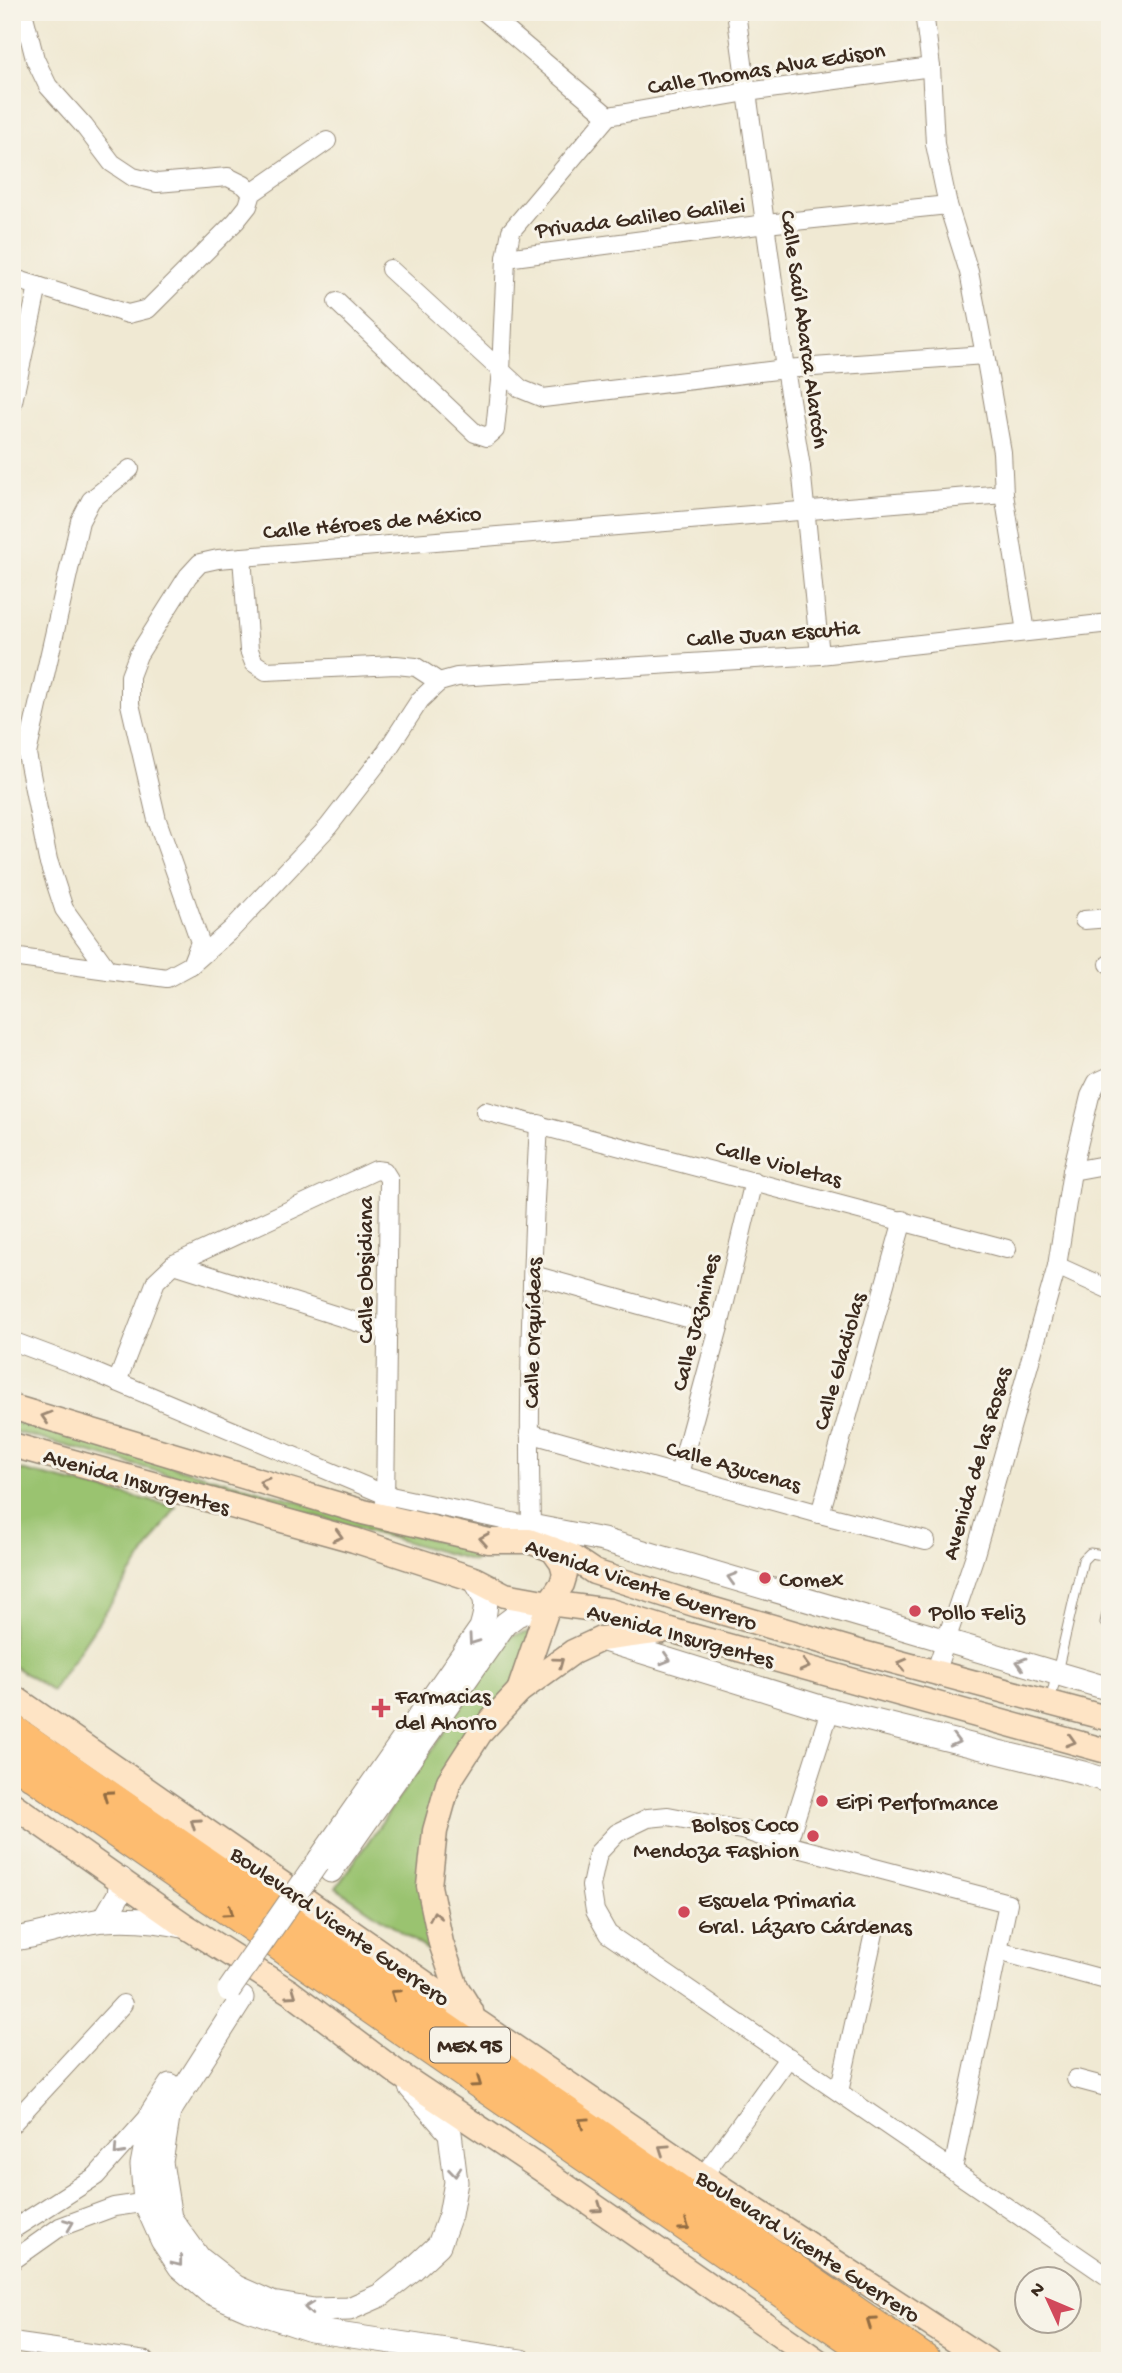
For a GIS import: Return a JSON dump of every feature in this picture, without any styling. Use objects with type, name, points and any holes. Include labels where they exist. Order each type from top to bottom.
[{"type":"highway","name":"Boulevard Vicente Guerrero","points":[[12,1730],[927,2361]]},
{"type":"highway","name":"MEX 95","points":[[12,1761],[881,2361]]},
{"type":"main road","name":"Avenida Vicente Guerrero","points":[[12,1407],[385,1506],[489,1541],[530,1534],[594,1572],[935,1673],[1110,1719]]},
{"type":"main road","name":"Avenida Insurgentes","points":[[12,1445],[354,1540],[474,1579],[505,1595],[610,1611],[1110,1752]]},
{"type":"main road","points":[[519,1691],[549,1603],[562,1584],[565,1574],[562,1563],[552,1549]]},
{"type":"main road","points":[[479,2023],[456,1987],[441,1943],[429,1886],[435,1831],[449,1781],[480,1733],[519,1691],[573,1652],[601,1639],[670,1630]]},
{"type":"main road","points":[[976,1714],[986,1686]]},
{"type":"main road","name":"Boulevard Vicente Guerrero","points":[[12,1696],[479,2023],[703,2176],[987,2361]]},
{"type":"main road","points":[[12,1804],[187,1927],[290,1992],[399,2074],[818,2361]]},
{"type":"street","points":[[23,12],[36,59],[48,86],[111,163],[133,177],[157,183],[228,177],[244,185],[252,193]]},
{"type":"street","points":[[337,302],[475,433],[487,437],[495,430],[501,370],[506,257],[511,231],[608,116],[485,12]]},
{"type":"street","name":"Calle Saúl Abarca Alarcón","points":[[736,12],[801,467],[820,654]]},
{"type":"street","points":[[924,12],[931,67],[935,144],[948,205],[969,272],[985,355],[1002,452],[1004,494],[1026,632]]},
{"type":"street","name":"Calle Thomas Alva Edison","points":[[608,116],[747,92],[931,67]]},
{"type":"street","points":[[12,278],[128,314],[148,309],[236,221],[248,206],[252,193],[327,141]]},
{"type":"street","name":"Privada Galileo Galilei","points":[[506,257],[766,224],[948,205]]},
{"type":"street","points":[[390,269],[521,389],[543,398],[785,369],[985,355]]},
{"type":"street","points":[[12,406],[38,286]]},
{"type":"street","points":[[108,970],[64,909],[48,860],[27,754],[80,521],[91,500],[130,469]]},
{"type":"street","name":"Calle Héroes de México","points":[[439,682],[416,667],[396,665],[265,671],[254,663],[249,650],[242,557],[1004,494]]},
{"type":"street","points":[[191,965],[200,942],[157,820],[130,704],[130,676],[138,654],[188,576],[200,563],[242,557]]},
{"type":"street","name":"Calle Juan Escutia","points":[[439,682],[457,677],[820,654],[1110,623]]},
{"type":"street","points":[[12,957],[167,978],[191,965],[232,929],[328,827],[386,752],[420,700],[439,682]]},
{"type":"street","points":[[1084,920],[1110,918]]},
{"type":"street","name":"Avenida de las Rosas","points":[[935,1673],[974,1558],[1057,1266],[1072,1171],[1090,1096],[1103,1079]]},
{"type":"street","name":"Calle Violetas","points":[[485,1111],[1007,1249]]},
{"type":"street","name":"Calle Orquídeas","points":[[530,1534],[529,1433],[534,1206],[539,1124]]},
{"type":"street","points":[[1072,1171],[1110,1164]]},
{"type":"street","name":"Calle Obsidiana","points":[[174,1264],[376,1170],[384,1171],[388,1179],[385,1506]]},
{"type":"street","name":"Calle Jazmines","points":[[679,1474],[719,1327],[754,1181]]},
{"type":"street","name":"Calle Gladiolas","points":[[820,1514],[904,1220]]},
{"type":"street","points":[[117,1382],[156,1281],[174,1264],[388,1332]]},
{"type":"street","points":[[1057,1266],[1110,1290]]},
{"type":"street","points":[[533,1275],[719,1327]]},
{"type":"street","points":[[12,1341],[117,1382],[385,1506]]},
{"type":"street","name":"Calle Azucenas","points":[[529,1433],[926,1541]]},
{"type":"street","points":[[530,1534],[603,1540],[1110,1689]]},
{"type":"street","points":[[12,2230],[96,2176],[161,2113],[236,1994],[324,1867],[481,1628],[486,1598],[474,1579]]},
{"type":"street","points":[[324,1867],[505,1624],[517,1615],[549,1603]]},
{"type":"street","points":[[601,1639],[830,1710],[1110,1782]]},
{"type":"street","points":[[787,1845],[830,1710]]},
{"type":"street","points":[[953,2169],[1008,1903],[787,1845],[746,1831],[668,1816],[648,1818],[617,1833],[598,1853],[591,1886],[595,1911],[608,1934],[1110,2278]]},
{"type":"street","points":[[104,1920],[119,1894],[121,1879]]},
{"type":"street","points":[[12,1938],[34,1937],[104,1920],[163,1922],[187,1927]]},
{"type":"street","points":[[839,2092],[874,1933]]},
{"type":"street","points":[[998,1951],[1110,1981]]},
{"type":"street","points":[[12,2124],[122,2004]]},
{"type":"street","points":[[703,2176],[789,2057]]},
{"type":"street","points":[[156,2201],[199,2258],[236,2287],[272,2303],[314,2309],[349,2308],[381,2295],[439,2245],[450,2215],[456,2182],[450,2133],[399,2074]]},
{"type":"street","points":[[1076,2079],[1110,2088]]},
{"type":"street","points":[[161,2113],[161,2162],[156,2201],[162,2240],[180,2267],[209,2292],[311,2330],[521,2361]]},
{"type":"street","points":[[12,2261],[60,2227],[114,2207],[156,2201]]},
{"type":"street","points":[[12,2342],[146,2361]]},
{"type":"lane","points":[[1050,1703],[1083,1560],[1090,1553],[1110,1556]]},
{"type":"lane","points":[[1105,1623],[1110,1601]]},
{"type":"green space","points":[[12,1421],[477,1552],[474,1561],[12,1431]]},
{"type":"green space","points":[[12,1468],[176,1507],[52,1691],[12,1665]]},
{"type":"green space","points":[[530,1632],[534,1649],[434,1820],[444,1961],[336,1888],[511,1636]]},
{"type":"place","name":"Comex","points":[[765,1578]]},
{"type":"place","name":"Pollo Feliz","points":[[915,1611]]},
{"type":"place","name":"Farmacias del Ahorro","points":[[381,1708]]},
{"type":"place","name":"EiPi Performance","points":[[822,1801]]},
{"type":"place","name":"Bolsos Coco Mendoza Fashion","points":[[813,1836]]},
{"type":"place","name":"Escuela Primaria Gral. Lázaro Cárdenas","points":[[684,1912]]}]
